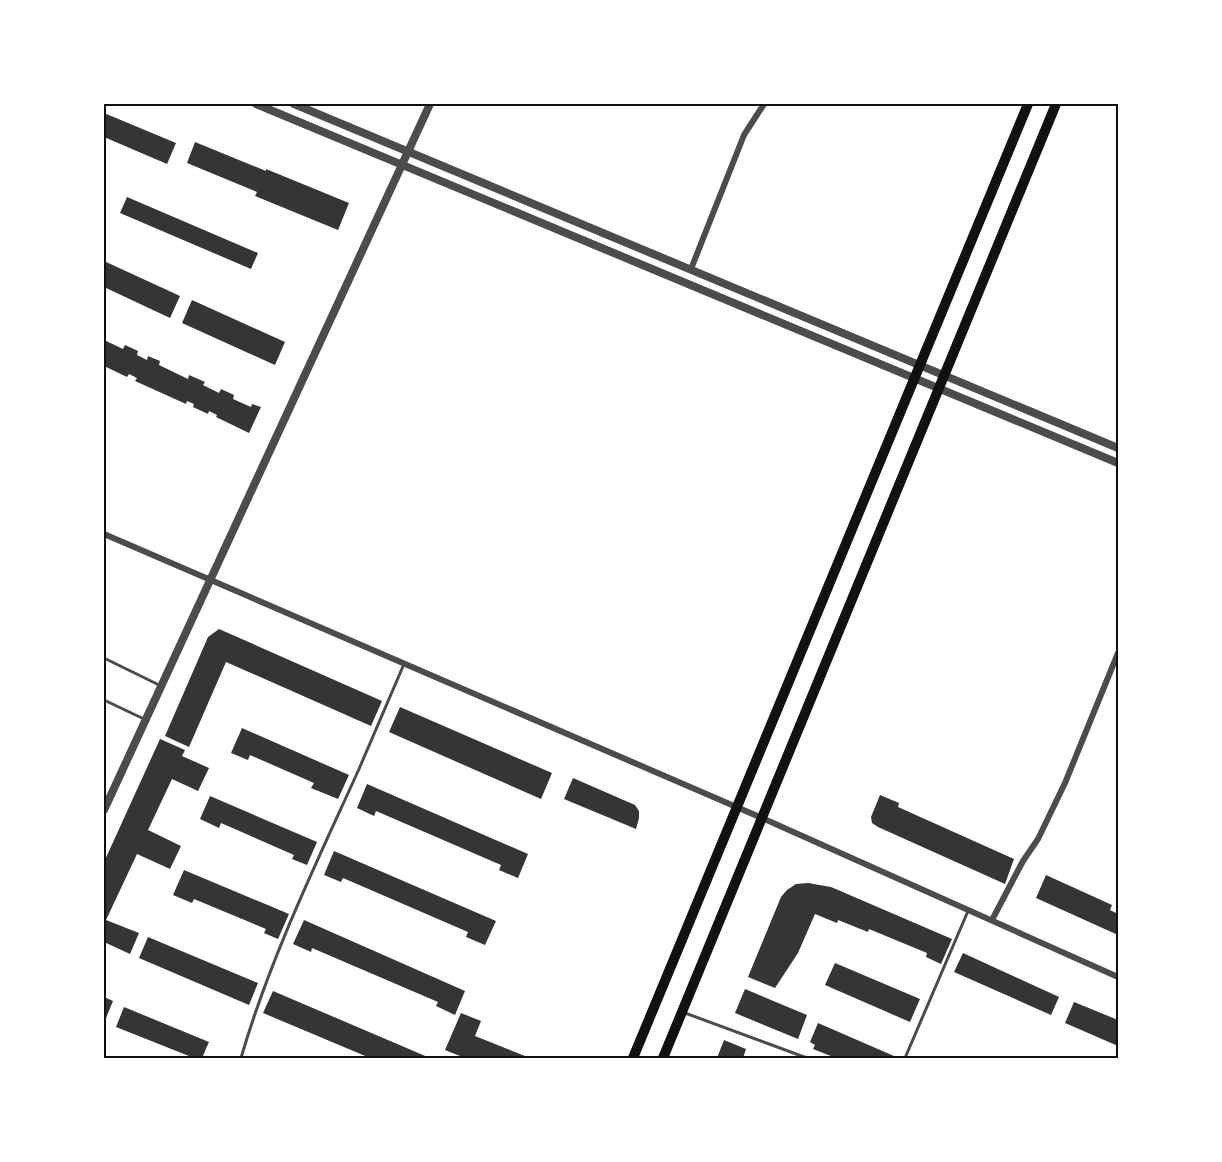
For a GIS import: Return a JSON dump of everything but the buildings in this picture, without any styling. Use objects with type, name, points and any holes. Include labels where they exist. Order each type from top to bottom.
[{"type":"main road","points":[[633,1059],[1028,104]]},
{"type":"main road","points":[[663,1059],[1056,104]]},
{"type":"street","points":[[256,104],[1119,463]]},
{"type":"street","points":[[294,104],[1119,448]]},
{"type":"street","points":[[104,810],[430,104]]},
{"type":"street","points":[[691,269],[744,135],[764,104]]},
{"type":"street","points":[[104,534],[762,818],[1119,976]]},
{"type":"street","points":[[992,920],[1023,861],[1038,839],[1065,783],[1119,653]]},
{"type":"lane","points":[[104,658],[161,686]]},
{"type":"lane","points":[[241,1059],[273,964],[404,664]]},
{"type":"lane","points":[[104,700],[145,719]]},
{"type":"lane","points":[[905,1059],[969,910]]},
{"type":"lane","points":[[683,1012],[807,1059]]}]
